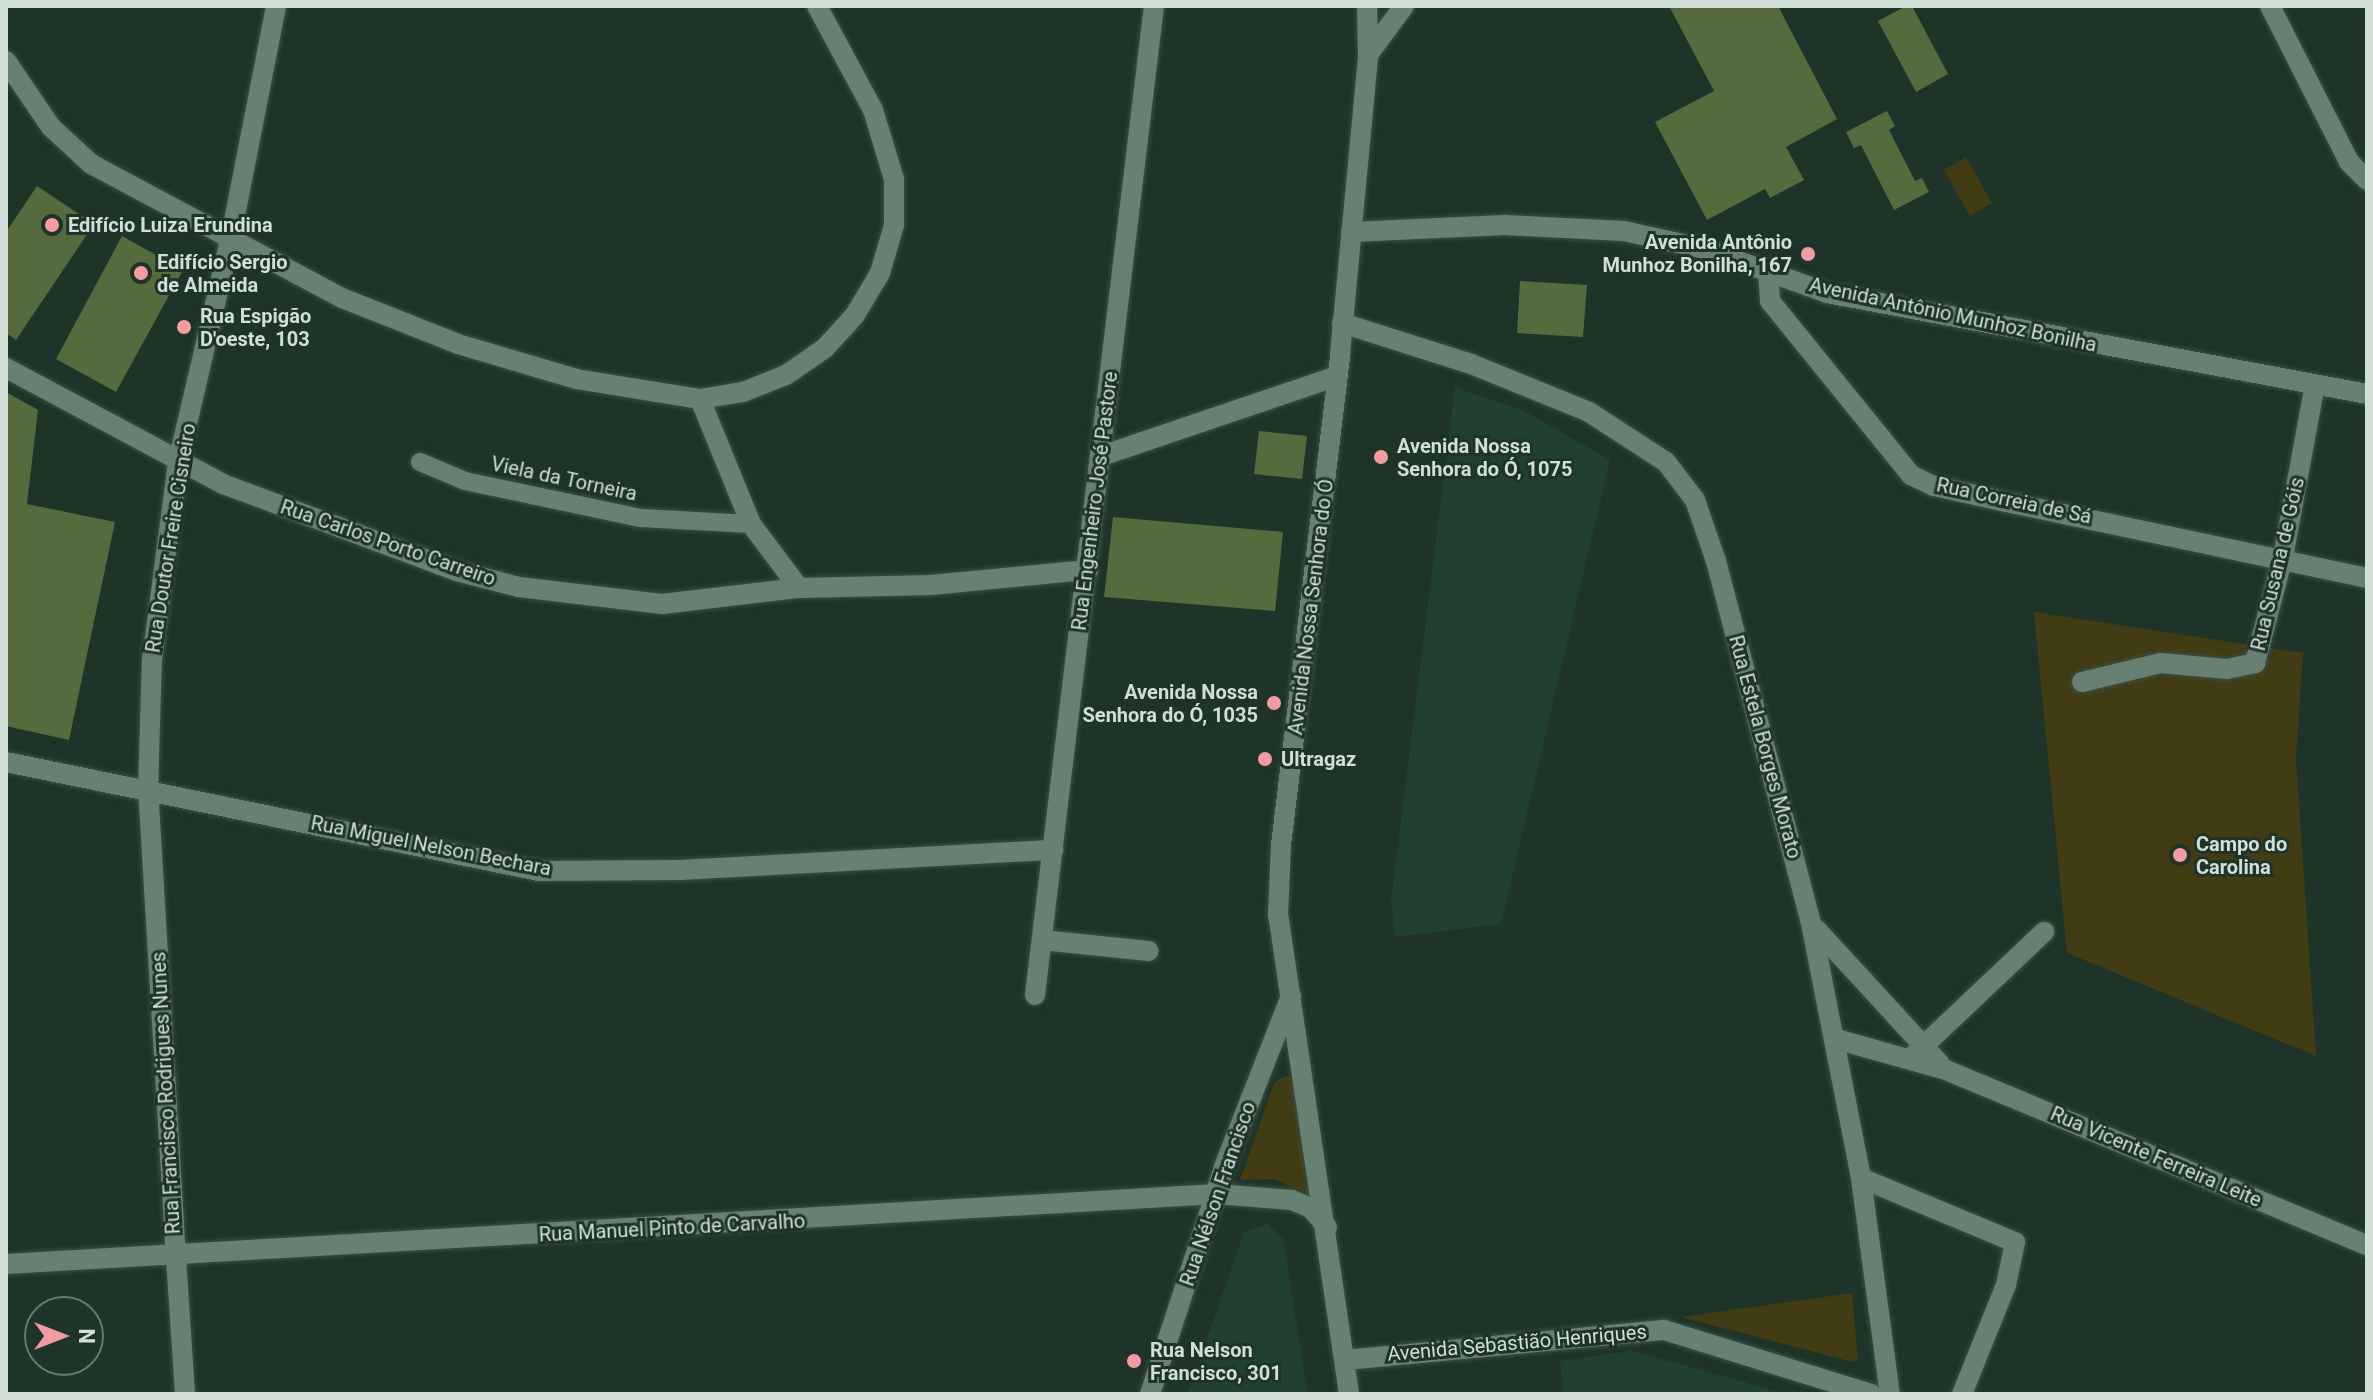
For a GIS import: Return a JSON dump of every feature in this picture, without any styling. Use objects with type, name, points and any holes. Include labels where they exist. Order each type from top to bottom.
[{"type":"street","name":"Rua Doutor Freire Cisneiro","points":[[148,791],[152,660],[178,462],[230,241],[276,6]]},
{"type":"street","points":[[6,61],[51,127],[91,164],[230,241],[342,298],[458,344],[576,379],[700,399],[743,392],[786,375],[825,348],[855,315],[880,273],[894,225],[894,179],[873,110],[817,6]]},
{"type":"street","name":"Rua Engenheiro José Pastore","points":[[1035,995],[1154,6]]},
{"type":"street","name":"Avenida Nossa Senhora do Ó","points":[[1349,1394],[1327,1227],[1278,916],[1281,845],[1337,376],[1368,56],[1367,6]]},
{"type":"street","points":[[1368,56],[1404,6]]},
{"type":"street","points":[[2270,6],[2349,162],[2367,180]]},
{"type":"street","name":"Avenida Antônio Munhoz Bonilha","points":[[1351,232],[1505,225],[1624,231],[1705,249],[1827,293],[2367,394]]},
{"type":"street","name":"Rua Correia de Sá","points":[[1768,271],[1770,301],[1911,475],[2002,501],[2283,557],[2367,578]]},
{"type":"street","name":"Rua Estela Borges Morato","points":[[1342,323],[1557,398],[1636,438],[1666,462],[1695,500],[1716,561],[1811,923],[1861,1178],[1890,1394]]},
{"type":"street","name":"Rua Carlos Porto Carreiro","points":[[6,368],[178,462],[372,542],[519,587],[662,604],[799,588],[931,585],[1088,570]]},
{"type":"street","points":[[1101,456],[1337,376]]},
{"type":"street","name":"Rua Susana de Góis","points":[[2082,682],[2161,663],[2227,669],[2255,663],[2283,557],[2315,385]]},
{"type":"street","points":[[700,399],[751,524],[799,588]]},
{"type":"street","name":"Viela da Torneira","points":[[420,462],[465,481],[641,518],[751,524]]},
{"type":"street","name":"Rua Miguel Nelson Bechara","points":[[6,762],[539,871],[680,870],[1053,850]]},
{"type":"street","name":"Rua Francisco Rodrigues Nunes","points":[[148,791],[185,1394]]},
{"type":"street","name":"Rua Vicente Ferreira Leite","points":[[1811,923],[1917,1051],[1946,1070],[2367,1245]]},
{"type":"street","points":[[1836,1039],[1917,1051],[2044,932]]},
{"type":"street","points":[[1042,940],[1148,951]]},
{"type":"street","name":"Rua Nélson Francisco","points":[[1150,1394],[1216,1194],[1291,996]]},
{"type":"street","points":[[1861,1178],[2015,1242],[2011,1272],[1962,1394]]},
{"type":"street","name":"Rua Manuel Pinto de Carvalho","points":[[6,1264],[176,1258],[1216,1194],[1292,1200],[1311,1208],[1327,1227]]},
{"type":"street","name":"Avenida Sebastião Henriques","points":[[1345,1360],[1664,1330],[1871,1394]]},
{"type":"shaded area","points":[[1966,157],[1992,203],[1970,216],[1944,170]]},
{"type":"shaded area","points":[[1455,387],[1524,411],[1610,460],[1501,924],[1395,937],[1391,903]]},
{"type":"shaded area","name":"Campo do Carolina","points":[[2034,612],[2303,653],[2296,758],[2316,1056],[2067,953]]},
{"type":"shaded area","points":[[1285,1076],[1293,1078],[1308,1193],[1273,1179],[1240,1180],[1274,1083]]},
{"type":"shaded area","points":[[1268,1223],[1283,1239],[1308,1394],[1188,1394],[1244,1232]]},
{"type":"shaded area","points":[[1852,1293],[1858,1360],[1853,1362],[1681,1317]]},
{"type":"shaded area","points":[[1631,1351],[1786,1394],[1564,1394],[1560,1361]]},
{"type":"building","points":[[1669,6],[1778,6],[1837,119],[1786,147],[1804,180],[1770,198],[1765,189],[1707,220],[1655,122],[1714,91]]},
{"type":"building","points":[[1906,6],[1912,6],[1948,74],[1916,92],[1878,21]]},
{"type":"building","points":[[1887,111],[1895,126],[1889,130],[1915,181],[1922,178],[1929,192],[1894,210],[1861,145],[1854,148],[1846,132]]},
{"type":"building","points":[[37,186],[94,224],[16,340],[6,333],[6,232]]},
{"type":"building","points":[[122,236],[183,270],[116,392],[56,359]]},
{"type":"building","points":[[1520,281],[1587,285],[1583,337],[1517,333]]},
{"type":"building","points":[[6,392],[38,410],[27,504],[115,522],[69,740],[6,726]]},
{"type":"building","points":[[1259,431],[1307,436],[1302,479],[1254,474]]},
{"type":"building","points":[[1113,517],[1283,532],[1275,611],[1104,597]]},
{"type":"place","name":"Edifício Luiza Erundina","points":[[52,225]]},
{"type":"place","name":"Avenida Antônio Munhoz Bonilha, 167","points":[[1808,254]]},
{"type":"place","name":"Edifício Sergio de Almeida","points":[[141,273]]},
{"type":"place","name":"Rua Espigão D'oeste, 103","points":[[184,327]]},
{"type":"place","name":"Avenida Nossa Senhora do Ó, 1075","points":[[1381,457]]},
{"type":"place","name":"Avenida Nossa Senhora do Ó, 1035","points":[[1274,703]]},
{"type":"place","name":"Ultragaz","points":[[1265,759]]},
{"type":"place","name":"Campo do Carolina","points":[[2180,855]]},
{"type":"place","name":"Rua Nelson Francisco, 301","points":[[1134,1361]]}]
